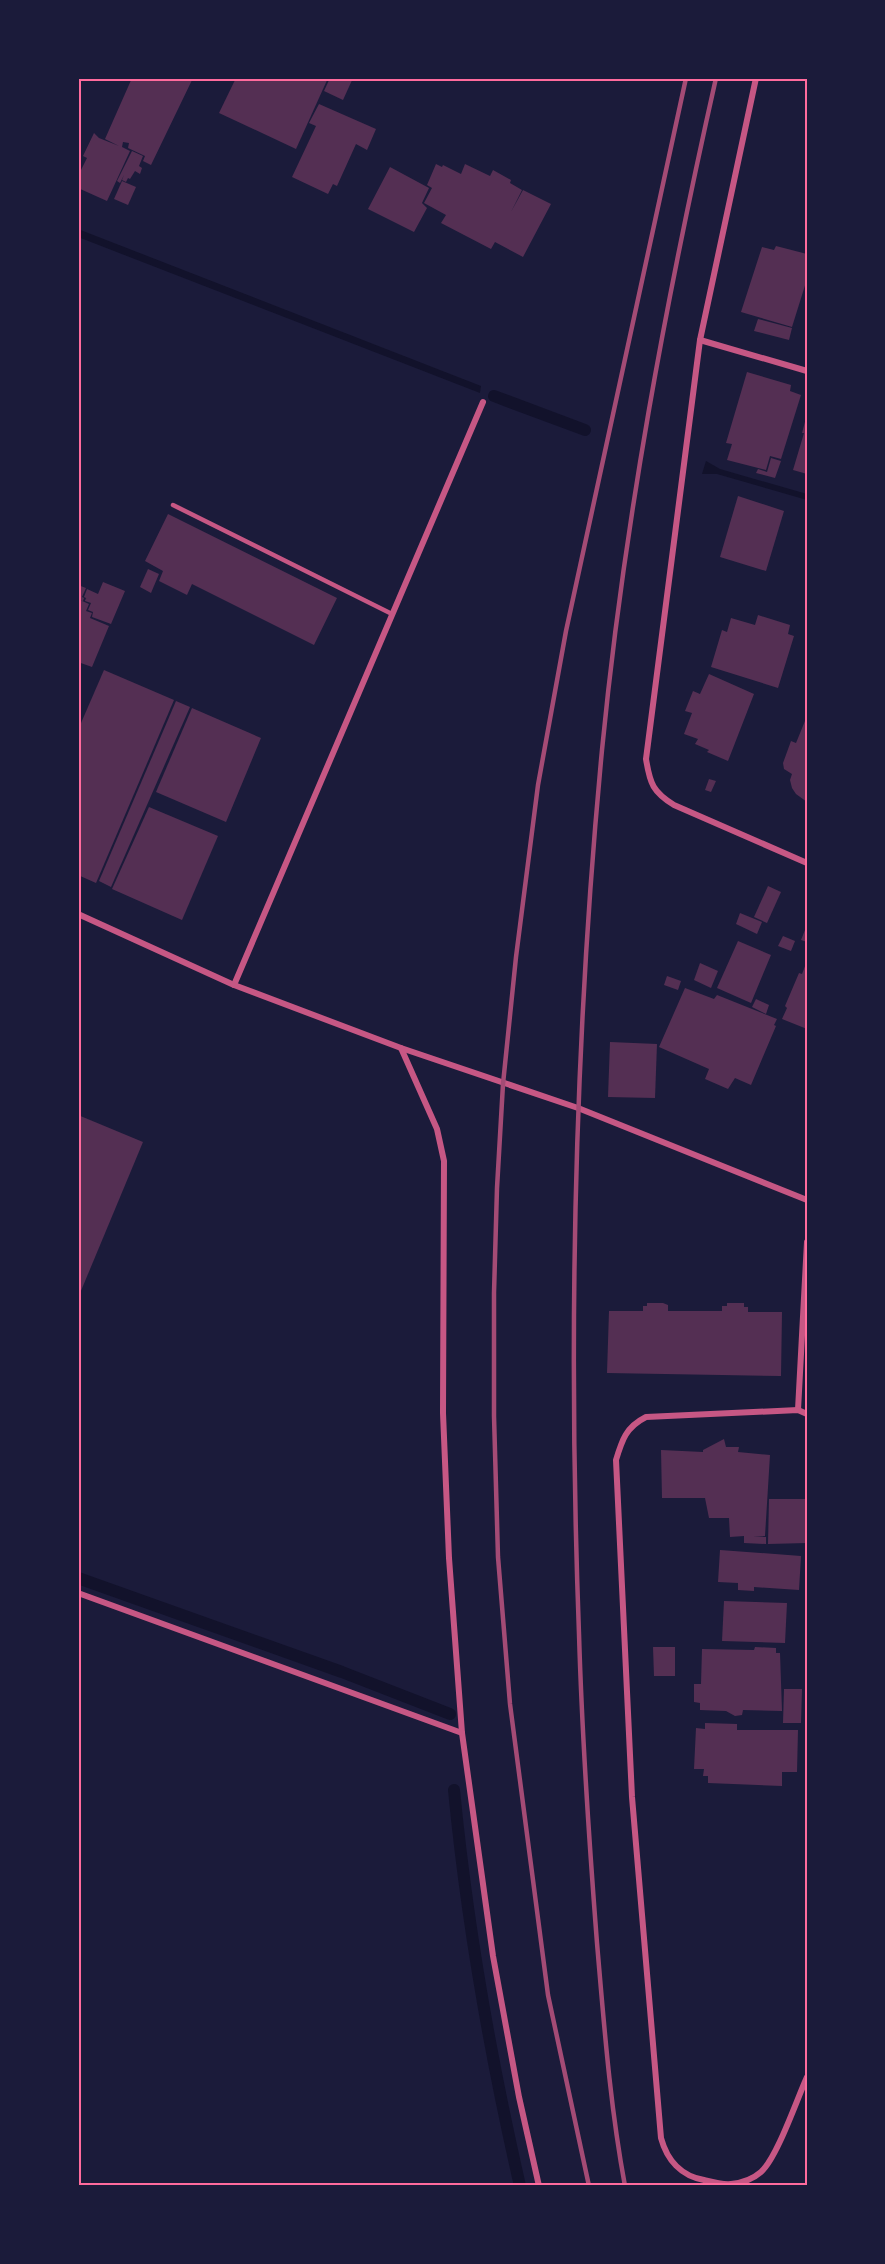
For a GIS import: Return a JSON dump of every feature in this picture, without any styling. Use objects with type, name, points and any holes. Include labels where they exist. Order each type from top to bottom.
[{"type":"street","points":[[756,78],[700,340],[646,759],[649,777],[659,795],[674,805],[807,863]]},
{"type":"street","points":[[700,340],[807,371]]},
{"type":"street","points":[[234,985],[483,402]]},
{"type":"street","points":[[78,914],[234,985],[402,1048],[578,1108],[807,1200]]},
{"type":"street","points":[[402,1048],[437,1129],[444,1161],[443,1413],[449,1558],[462,1733],[493,1956],[519,2097],[539,2186]]},
{"type":"street","points":[[798,1410],[807,1242]]},
{"type":"street","points":[[807,1414],[798,1410],[646,1417],[628,1429],[621,1440],[616,1460],[632,1797],[661,2138],[665,2154],[674,2165],[693,2178],[729,2185],[748,2180],[761,2172],[773,2156],[807,2077]]},
{"type":"street","points":[[78,1593],[462,1733]]},
{"type":"lane","points":[[173,505],[392,614]]},
{"type":"shaded area","points":[[78,229],[481,386],[480,393],[78,237]]},
{"type":"shaded area","points":[[706,461],[720,469],[807,494],[807,500],[717,474],[702,474]]},
{"type":"building","points":[[132,78],[193,78],[151,165],[143,161],[145,156],[128,148],[129,143],[123,142],[122,147],[130,151],[107,201],[78,188],[78,176],[87,158],[83,156],[94,133],[99,138],[119,146],[105,139]]},
{"type":"building","points":[[236,78],[328,78],[296,149],[219,113]]},
{"type":"building","points":[[330,78],[353,78],[343,100],[324,91]]},
{"type":"building","points":[[319,104],[376,129],[367,150],[356,144],[337,186],[333,184],[328,194],[292,177],[316,126],[309,123]]},
{"type":"building","points":[[132,151],[143,156],[139,166],[142,168],[140,174],[135,171],[126,182],[122,180],[124,175],[120,183],[117,181]]},
{"type":"building","points":[[436,164],[461,174],[465,164],[490,176],[493,170],[511,180],[510,183],[522,190],[511,212],[523,190],[551,204],[523,257],[495,242],[491,249],[441,223],[446,215],[424,203],[432,188],[427,185]]},
{"type":"building","points":[[390,167],[429,188],[422,203],[427,208],[414,232],[368,209]]},
{"type":"building","points":[[122,181],[136,187],[128,205],[114,199]]},
{"type":"building","points":[[776,246],[807,254],[807,279],[792,327],[741,312],[762,247],[774,250]]},
{"type":"building","points":[[758,319],[792,328],[789,340],[754,331]]},
{"type":"building","points":[[747,372],[791,385],[790,391],[801,395],[781,459],[770,456],[766,470],[727,460],[732,444],[726,443]]},
{"type":"building","points":[[807,418],[807,474],[793,470]]},
{"type":"building","points":[[771,458],[781,461],[775,478],[756,473],[758,469],[767,472]]},
{"type":"building","points":[[738,496],[784,511],[766,571],[720,557]]},
{"type":"building","points":[[168,514],[337,598],[314,645],[192,584],[187,595],[159,581],[163,571],[145,561]]},
{"type":"building","points":[[148,569],[159,574],[151,593],[140,587]]},
{"type":"building","points":[[103,582],[125,591],[111,624],[92,617],[93,612],[88,610],[91,603],[85,601],[84,597],[87,589],[98,594]]},
{"type":"building","points":[[78,585],[86,588],[82,597],[83,601],[80,600],[89,604],[86,611],[92,613],[90,618],[109,626],[92,667],[78,662]]},
{"type":"building","points":[[758,615],[790,625],[788,634],[794,636],[778,688],[711,667],[722,630],[727,632],[731,618],[755,625]]},
{"type":"building","points":[[104,670],[174,700],[96,883],[78,875],[78,730]]},
{"type":"building","points":[[709,674],[754,694],[728,761],[707,752],[709,750],[695,744],[698,739],[684,734],[692,713],[685,711],[693,691],[700,694]]},
{"type":"building","points":[[176,701],[190,707],[111,887],[99,881]]},
{"type":"building","points":[[192,708],[261,738],[226,822],[156,792]]},
{"type":"building","points":[[807,716],[807,802],[792,788],[790,780],[792,774],[784,769],[783,763],[791,741],[796,743]]},
{"type":"building","points":[[709,779],[716,781],[711,792],[705,790]]},
{"type":"building","points":[[149,807],[218,836],[182,920],[112,889]]},
{"type":"building","points":[[768,886],[781,892],[767,923],[754,917]]},
{"type":"building","points":[[740,913],[762,922],[757,934],[736,924]]},
{"type":"building","points":[[807,925],[807,942],[801,940]]},
{"type":"building","points":[[783,936],[795,941],[791,951],[778,946]]},
{"type":"building","points":[[738,941],[771,955],[751,1003],[717,988]]},
{"type":"building","points":[[807,961],[807,1029],[782,1019],[799,973],[802,974]]},
{"type":"building","points":[[700,963],[718,971],[711,988],[694,980]]},
{"type":"building","points":[[667,976],[681,981],[678,990],[664,985]]},
{"type":"building","points":[[685,988],[714,999],[717,995],[777,1019],[751,1085],[735,1078],[728,1089],[705,1079],[709,1069],[659,1047]]},
{"type":"building","points":[[756,999],[769,1005],[766,1014],[752,1007]]},
{"type":"building","points":[[610,1042],[657,1044],[655,1098],[608,1097]]},
{"type":"building","points":[[78,1115],[143,1142],[78,1298]]},
{"type":"building","points":[[647,1303],[663,1303],[668,1305],[668,1311],[722,1311],[722,1306],[727,1306],[727,1303],[744,1303],[744,1307],[748,1307],[748,1312],[782,1312],[781,1376],[607,1373],[609,1311],[643,1311],[643,1306],[647,1306]]},
{"type":"building","points":[[724,1439],[726,1447],[739,1447],[738,1452],[770,1455],[765,1536],[753,1536],[766,1537],[766,1544],[744,1543],[744,1536],[730,1537],[729,1518],[709,1518],[705,1498],[662,1498],[661,1450],[703,1452]]},
{"type":"building","points":[[769,1499],[807,1499],[807,1543],[768,1544]]},
{"type":"building","points":[[720,1550],[801,1556],[799,1590],[754,1587],[754,1591],[738,1590],[738,1583],[718,1582]]},
{"type":"building","points":[[724,1601],[787,1603],[785,1643],[722,1641]]},
{"type":"building","points":[[653,1647],[675,1647],[675,1676],[654,1676]]},
{"type":"building","points":[[755,1647],[776,1648],[776,1653],[780,1653],[782,1711],[743,1710],[742,1715],[735,1716],[726,1711],[700,1710],[700,1703],[694,1702],[694,1684],[701,1684],[702,1649],[754,1650]]},
{"type":"building","points":[[784,1689],[802,1689],[801,1723],[783,1723]]},
{"type":"building","points":[[705,1723],[737,1724],[737,1730],[798,1730],[797,1772],[782,1772],[782,1786],[708,1783],[708,1776],[703,1776],[704,1769],[694,1769],[696,1728],[705,1729]]},
{"type":"waterway","points":[[494,396],[585,430]]},
{"type":"waterway","points":[[78,1578],[342,1672],[450,1714]]},
{"type":"waterway","points":[[454,1790],[481,1989],[520,2186]]},
{"type":"railway","points":[[589,2186],[548,1995],[510,1704],[498,1557],[494,1416],[497,1188],[503,1084],[516,957],[538,785],[566,631],[686,78]]},
{"type":"railway","points":[[625,2186],[611,2095],[602,2004],[580,1673],[574,1413],[574,1302],[580,1081],[585,971],[602,750],[622,581],[648,412],[680,245],[716,78]]}]
